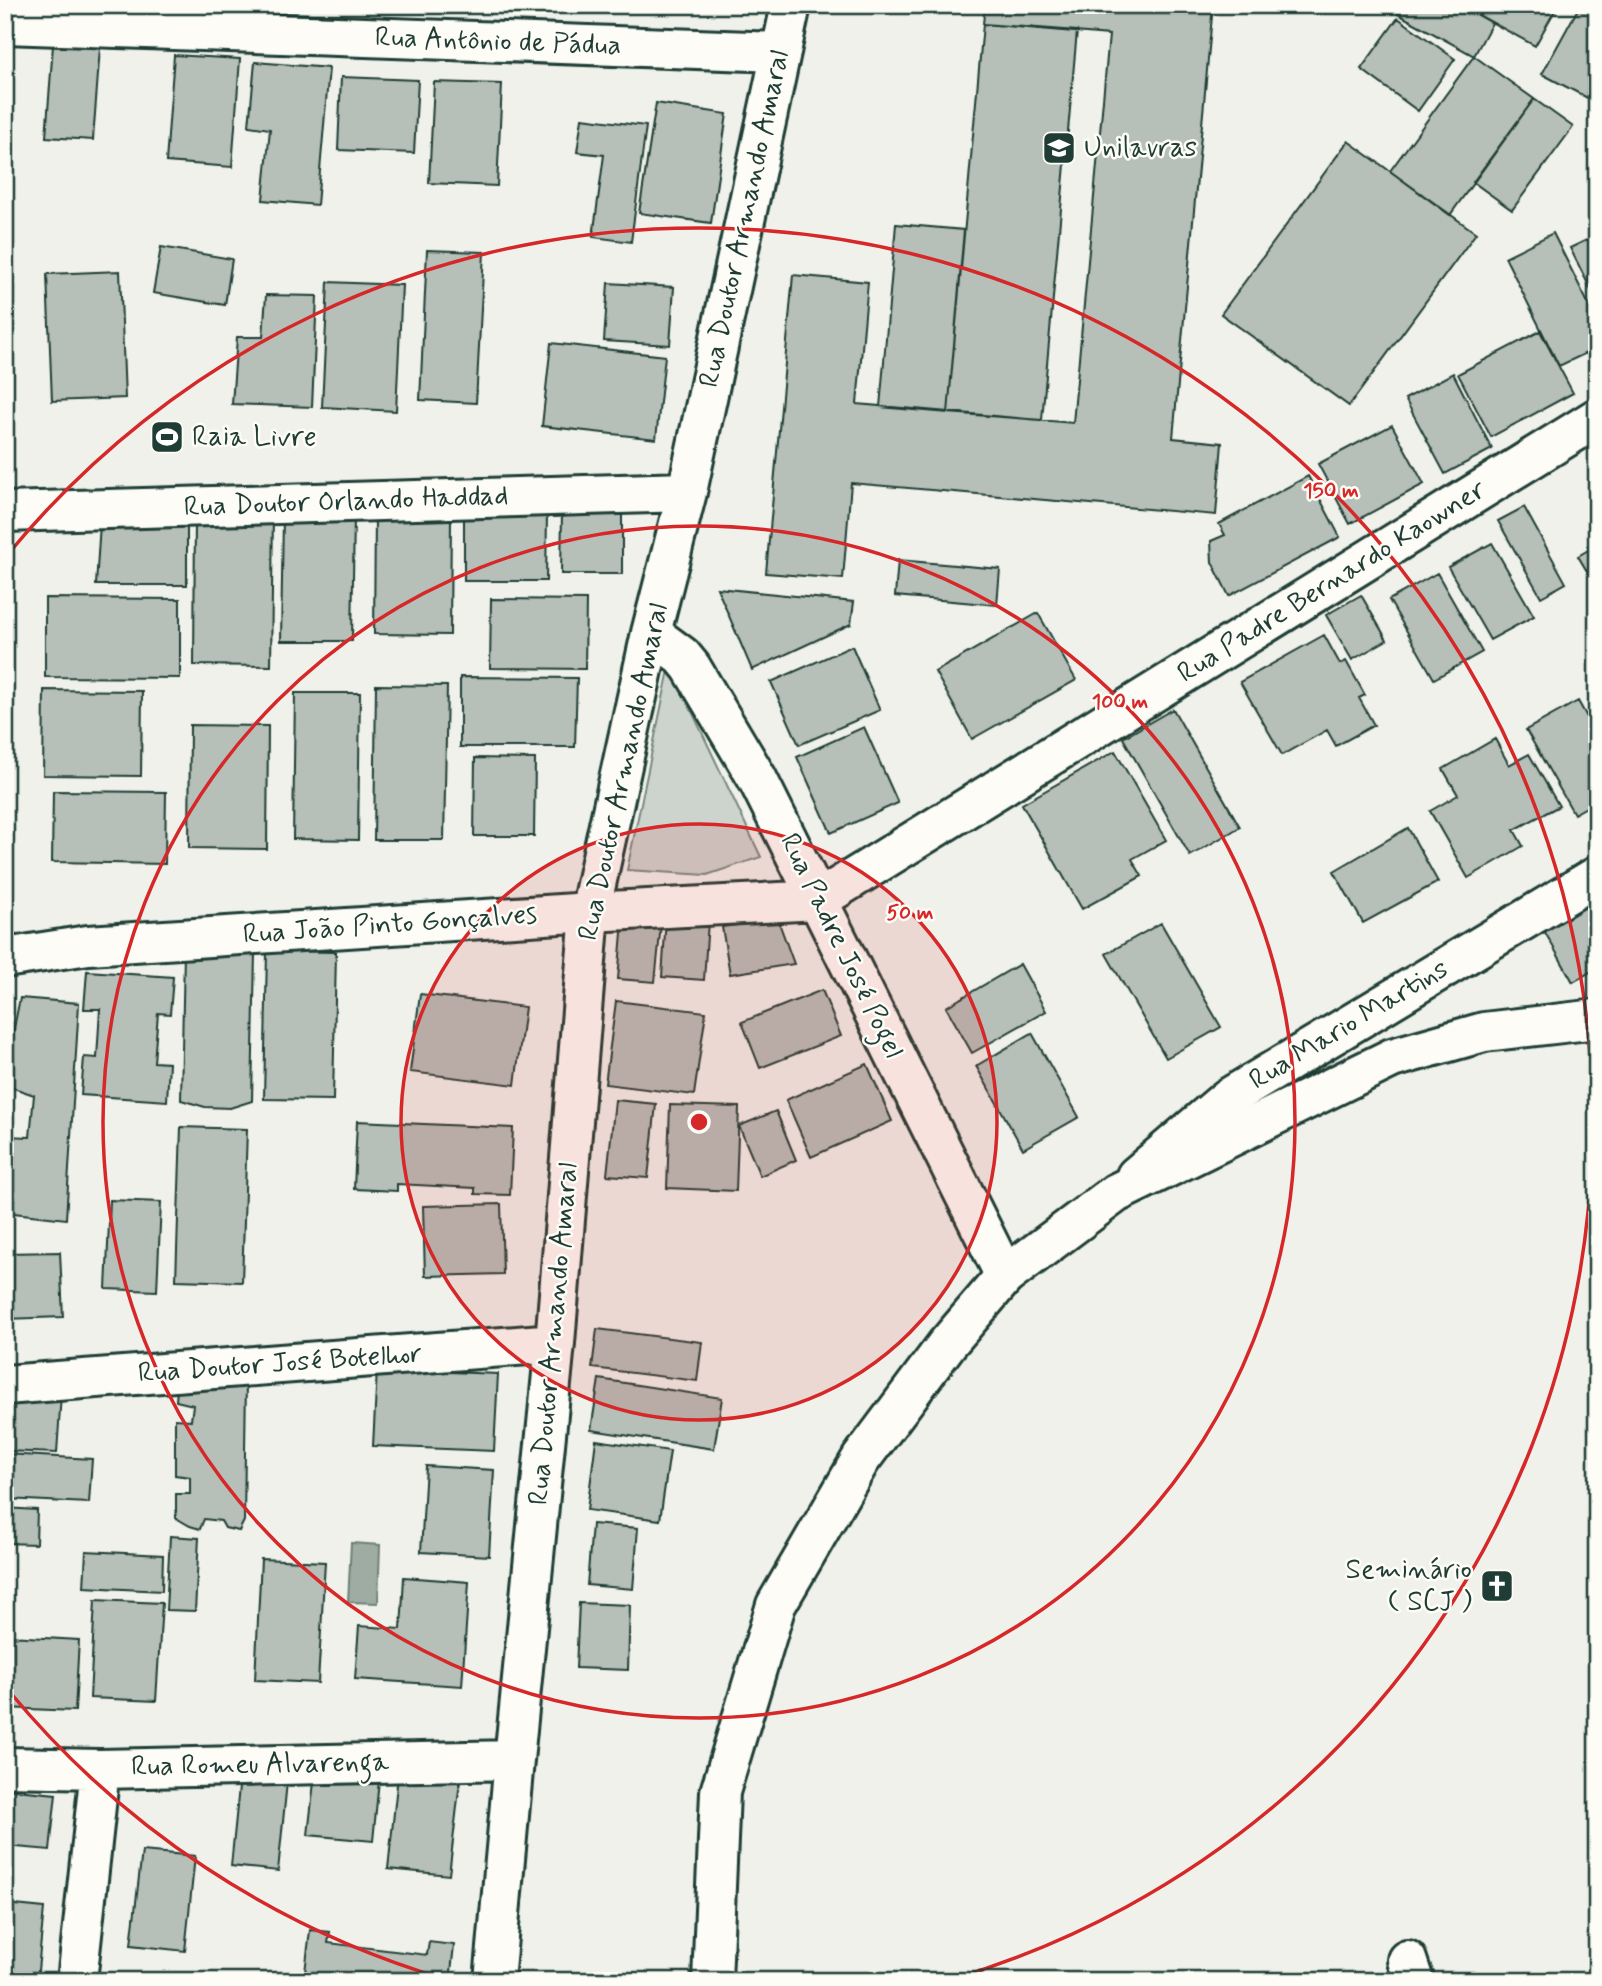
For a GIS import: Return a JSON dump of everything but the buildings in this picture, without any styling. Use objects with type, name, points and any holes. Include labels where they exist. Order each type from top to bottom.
[{"type":"street","name":"Rua Doutor Armando Amaral","points":[[494,1981],[555,1343],[590,912],[650,633],[687,492],[790,5]]},
{"type":"street","name":"Rua Antônio de Pádua","points":[[5,23],[780,52]]},
{"type":"street","name":"Rua Padre Bernardo Kaowner","points":[[818,900],[1597,418]]},
{"type":"street","name":"Rua Doutor Orlando Haddad","points":[[5,512],[687,492]]},
{"type":"street","name":"Rua Padre José Pogel","points":[[650,633],[682,656],[691,667],[757,778],[1005,1276]]},
{"type":"street","name":"Rua Mario Martins","points":[[1116,1193],[1228,1098],[1597,876]]},
{"type":"street","name":"Rua João Pinto Gonçalves","points":[[5,958],[88,945],[818,900]]},
{"type":"street","points":[[712,1981],[720,1792],[776,1605],[861,1459],[947,1344],[1005,1276],[1116,1193],[1392,1058],[1484,1032],[1597,1019]]},
{"type":"street","name":"Rua Doutor José Botelhor","points":[[5,1385],[555,1343]]},
{"type":"street","name":"Rua Romeu Alvarenga","points":[[5,1767],[100,1769],[514,1760]]},
{"type":"street","points":[[77,1981],[100,1769]]},
{"type":"shaded area","points":[[670,665],[761,857],[707,875],[627,870]]},
{"type":"shaded area","points":[[351,1543],[380,1545],[378,1603],[348,1602]]},
{"type":"place","name":"Unilavras","points":[[1059,148]]},
{"type":"place","name":"Raia Livre","points":[[167,437]]},
{"type":"place","name":"Seminário ( SCJ )","points":[[1497,1586]]}]
